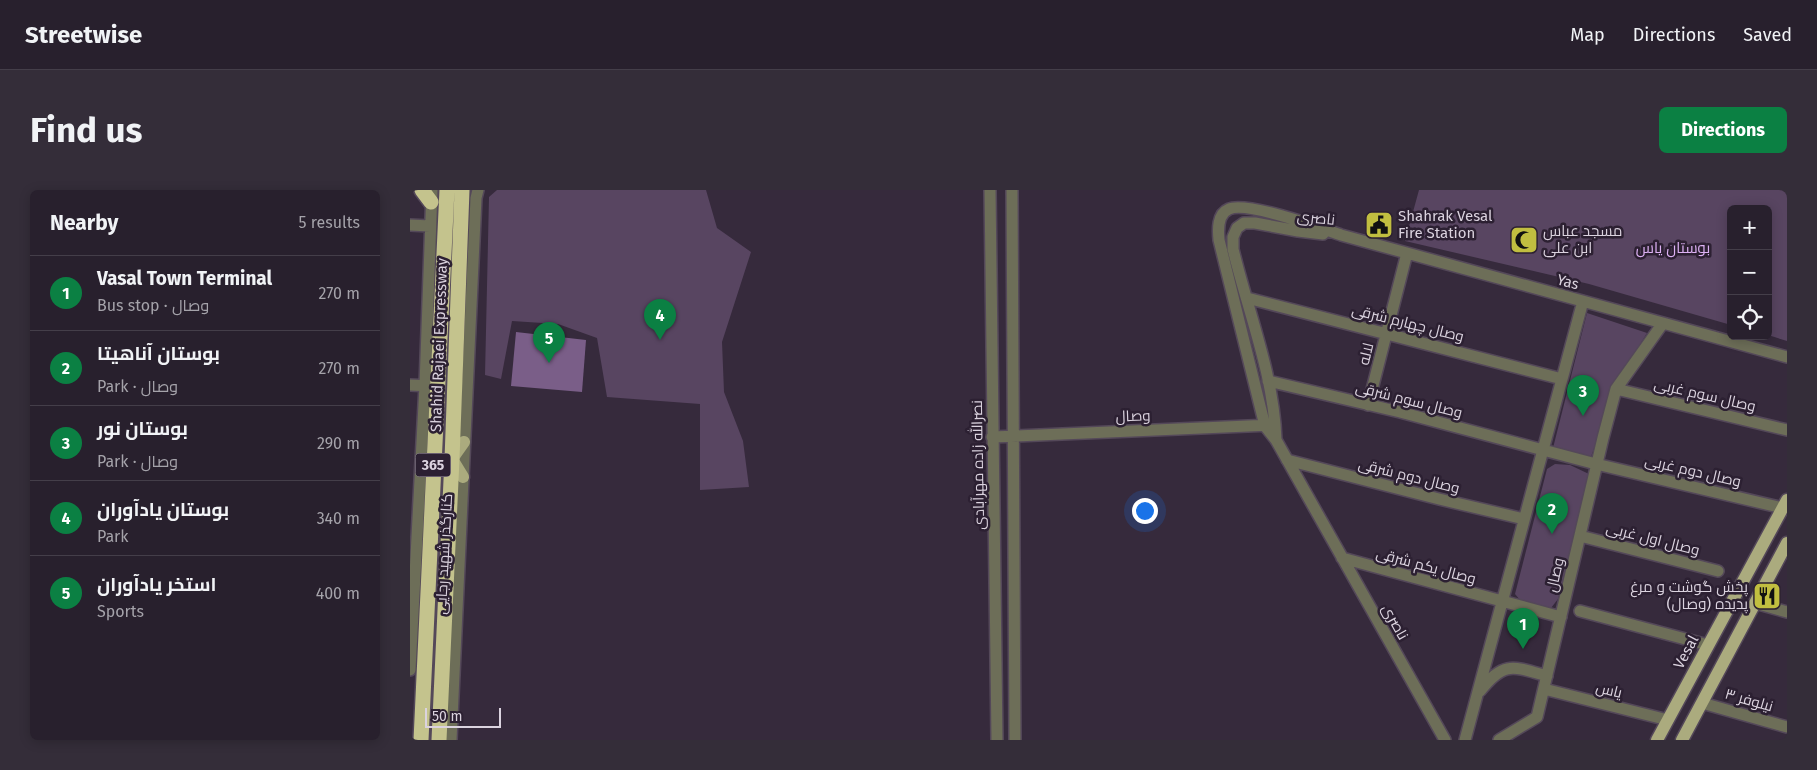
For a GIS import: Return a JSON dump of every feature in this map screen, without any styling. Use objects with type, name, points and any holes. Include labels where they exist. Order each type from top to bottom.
[{"type":"highway","name":"Shahid Rajaei Expressway","points":[[421,740],[431,386],[458,191]]},
{"type":"highway","name":"Shahid Rajaei Expressway","points":[[439,740],[452,459],[458,191]]},
{"type":"main road","points":[[463,477],[452,459],[464,442]]},
{"type":"main road","name":"Vesal","points":[[1657,740],[1785,504]]},
{"type":"main road","points":[[1682,740],[1787,543]]},
{"type":"street","name":"کنارگذر شهید رجایی","points":[[451,740],[464,442],[476,198],[478,190]]},
{"type":"street","name":"نصرالله زاده مهرآبادی","points":[[990,190],[997,740]]},
{"type":"street","points":[[1012,190],[1015,740]]},
{"type":"street","name":"کنارگذر شهید رجایی","points":[[410,670],[431,386],[428,194]]},
{"type":"street","name":"ناصری","points":[[1341,236],[1292,218],[1240,207],[1229,209],[1222,214],[1218,229],[1219,240],[1270,425],[1276,440],[1445,740]]},
{"type":"street","name":"ناصری","points":[[1270,425],[1268,381],[1233,249],[1237,228],[1244,223],[1341,236]]},
{"type":"street","points":[[410,225],[430,226]]},
{"type":"street","name":"Yas","points":[[1341,236],[1787,357]]},
{"type":"street","name":"لاله","points":[[1368,404],[1407,253]]},
{"type":"street","name":"وصال چهارم شرقی","points":[[1247,298],[1562,379]]},
{"type":"street","points":[[1465,740],[1583,301]]},
{"type":"street","name":"وصال","points":[[1499,740],[1537,717],[1596,464],[1616,390],[1662,323]]},
{"type":"street","name":"وصال سوم شرقی","points":[[1268,381],[1368,404],[1596,464]]},
{"type":"street","points":[[410,385],[431,386]]},
{"type":"street","name":"وصال سوم غربی","points":[[1616,390],[1787,430]]},
{"type":"street","name":"وصال","points":[[992,437],[1270,425]]},
{"type":"street","name":"وصال دوم شرقی","points":[[1287,460],[1524,519]]},
{"type":"street","name":"وصال دوم غربی","points":[[1596,464],[1785,504]]},
{"type":"street","name":"وصال اول غربی","points":[[1580,536],[1718,570]]},
{"type":"street","name":"وصال یکم شرقی","points":[[1342,558],[1560,616]]},
{"type":"street","points":[[1755,603],[1787,612]]},
{"type":"street","points":[[1580,611],[1708,645]]},
{"type":"street","points":[[1477,695],[1491,677],[1501,670],[1518,668],[1547,676]]},
{"type":"street","name":"یاس","points":[[1544,689],[1668,720]]},
{"type":"street","name":"نیلوفر ۳","points":[[1702,703],[1787,727]]},
{"type":"green space","points":[[497,190],[706,190],[717,228],[751,252],[722,342],[724,392],[743,441],[749,487],[700,490],[700,404],[607,397],[597,338],[558,324],[512,321],[501,379],[485,375],[489,197]]},
{"type":"green space","name":"بوستان یاس","points":[[1419,190],[1787,190],[1787,341],[1772,336],[1772,205],[1727,205],[1727,324],[1589,284],[1405,241]]},
{"type":"green space","points":[[1587,313],[1647,333],[1616,384],[1591,457],[1553,448]]},
{"type":"green space","points":[[1555,464],[1570,465],[1589,474],[1558,599],[1551,608],[1520,600],[1515,594],[1547,469]]},
{"type":"shaded area","points":[[516,332],[586,340],[582,392],[511,386]]},
{"type":"place","name":"Shahrak Vesal Fire Station","points":[[1379,225]]},
{"type":"place","name":"مسجد عباس ابن علی","points":[[1524,240]]},
{"type":"place","name":"بوستان یادآوران","points":[[660,340]]},
{"type":"place","name":"استخر یادآوران","points":[[549,363]]},
{"type":"place","name":"بوستان نور","points":[[1583,416]]},
{"type":"place","name":"بوستان آناهیتا","points":[[1552,534]]},
{"type":"place","name":"پخش گوشت و مرغ پدیده (وصال)","points":[[1767,596]]},
{"type":"place","name":"Vasal Town Terminal","points":[[1523,649]]}]
